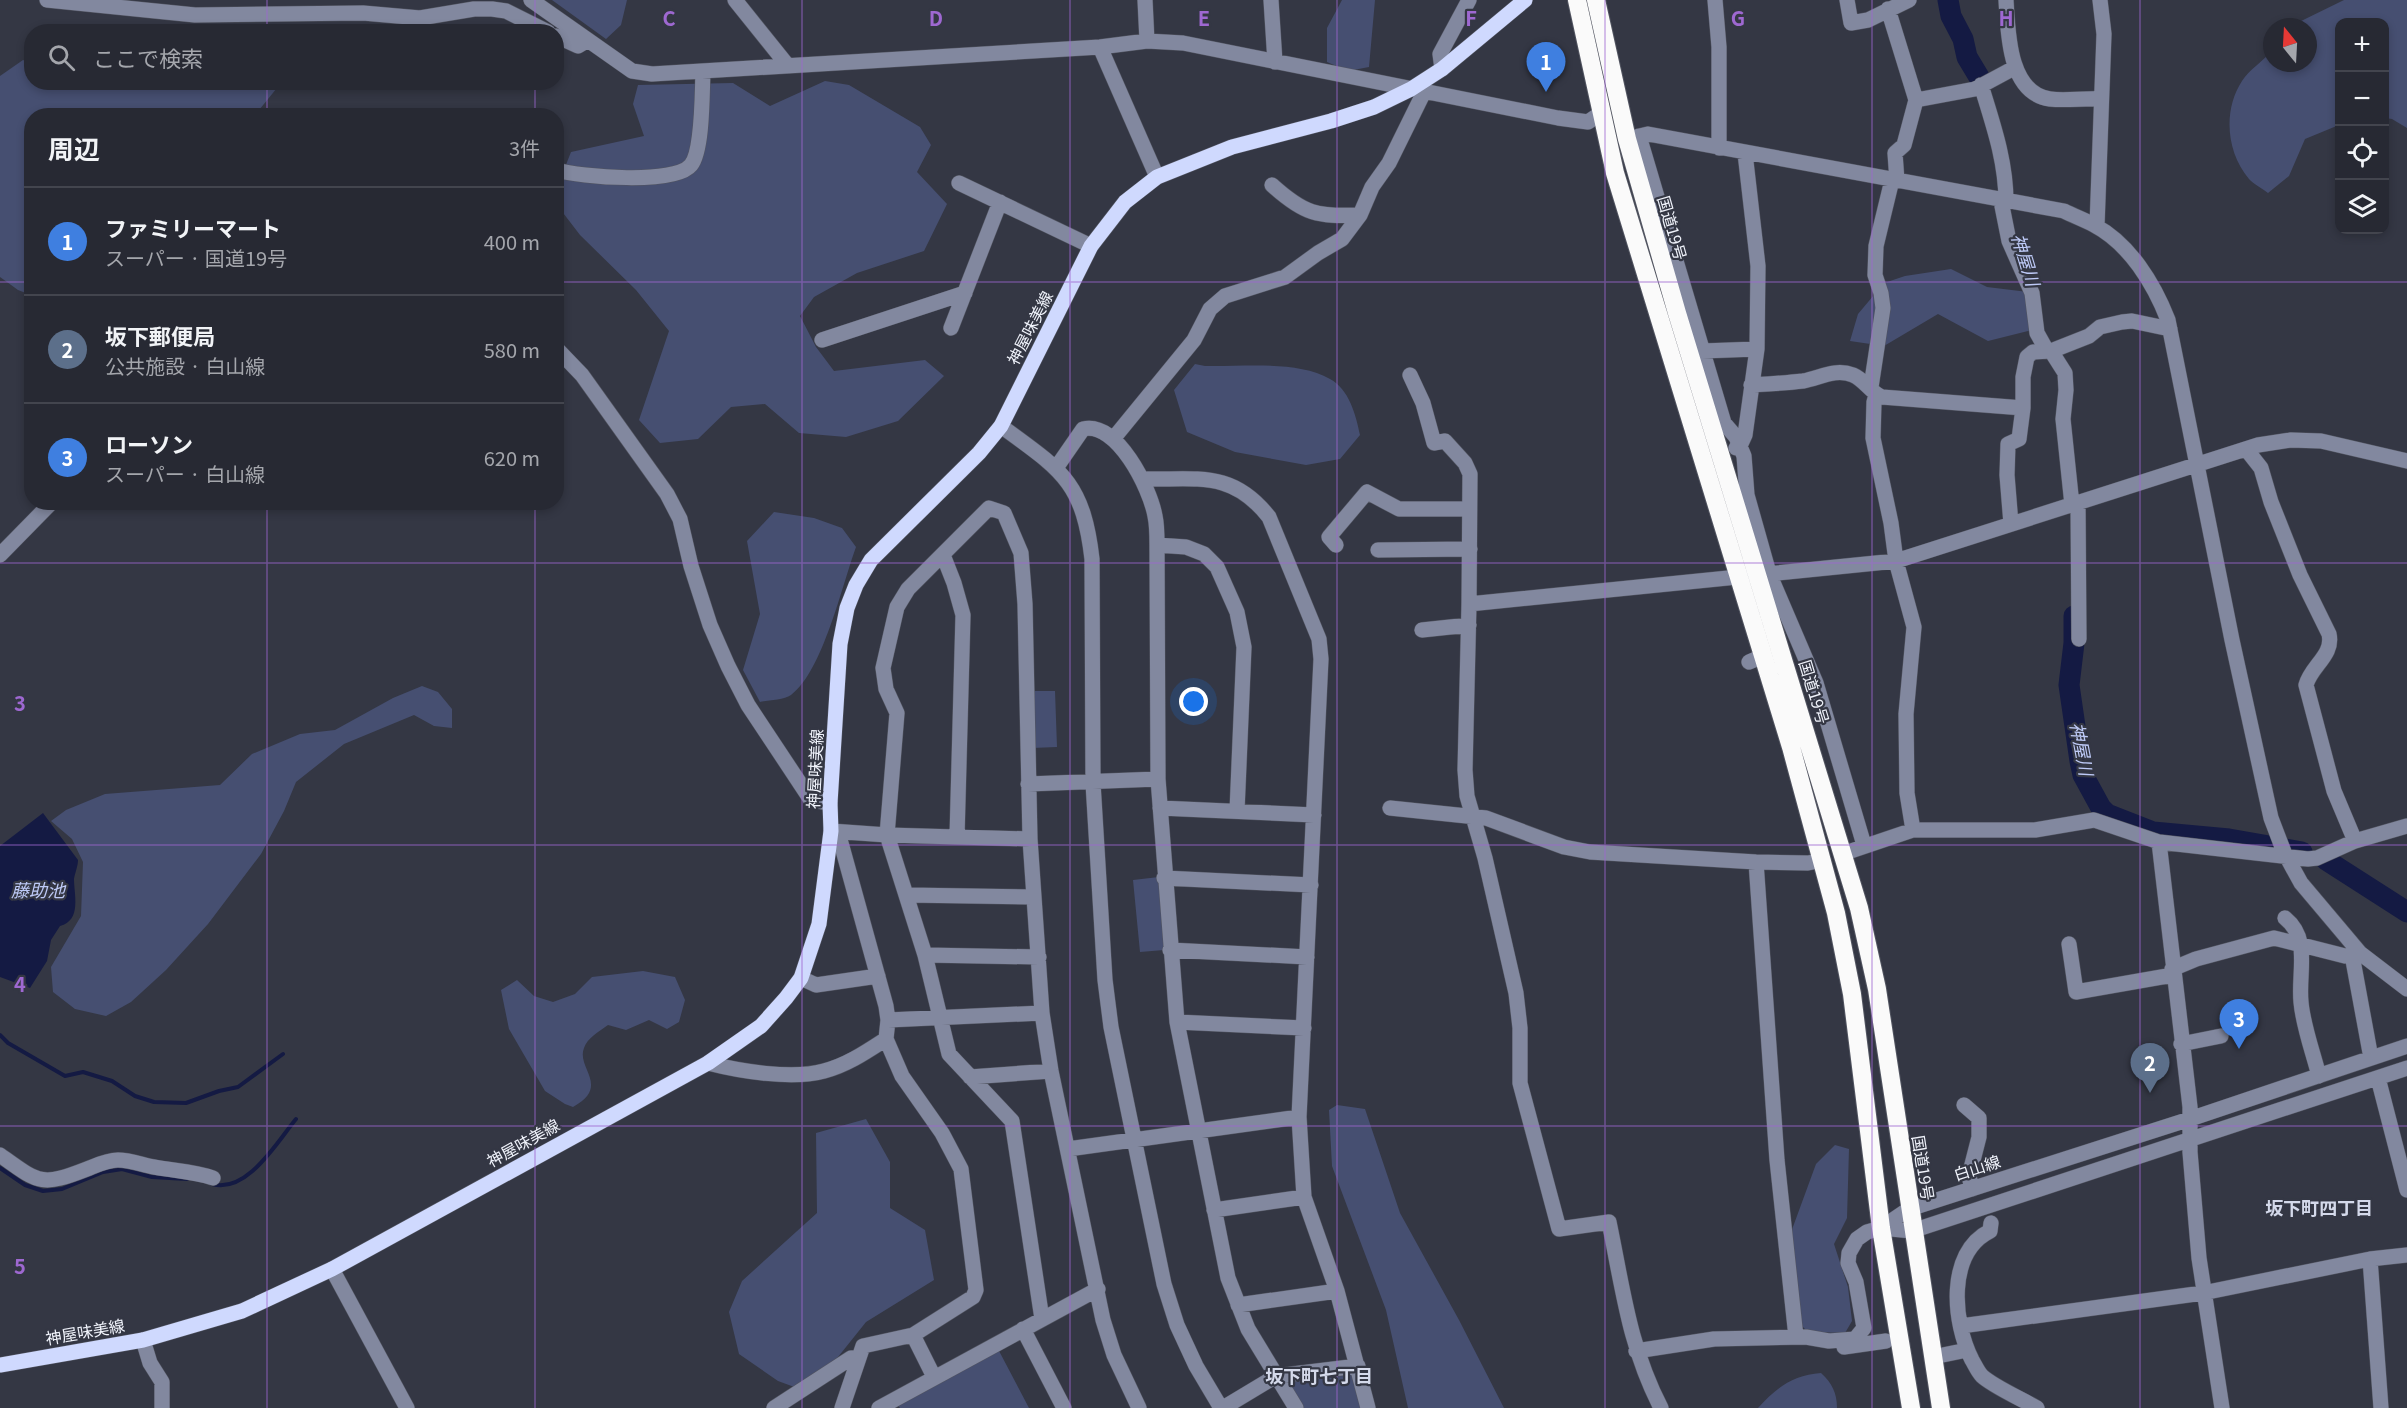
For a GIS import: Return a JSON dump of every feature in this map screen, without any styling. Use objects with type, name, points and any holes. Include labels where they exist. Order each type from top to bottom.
[{"type":"highway","name":"国道19号","points":[[1577,0],[1594,118],[1785,662],[1859,908],[1876,988],[1941,1408]]},
{"type":"highway","name":"国道19号","points":[[1596,0],[1755,575],[1756,659],[1823,860],[1852,994],[1881,1228],[1911,1408]]},
{"type":"main road","name":"神屋味美線","points":[[0,1365],[143,1340],[242,1311],[332,1269],[708,1063],[760,1026],[801,978],[819,924],[831,831],[840,644],[847,608],[856,585],[871,560],[978,453],[1001,426],[1091,246],[1125,202],[1157,177],[1232,147],[1331,121],[1417,90],[1525,0]]},
{"type":"street","points":[[47,0],[195,15],[363,13],[420,18],[474,9],[492,9],[506,11],[532,24]]},
{"type":"street","points":[[531,0],[632,71],[652,74],[1100,46],[1147,41],[1183,43],[1417,90],[1594,118]]},
{"type":"street","points":[[735,0],[788,66]]},
{"type":"street","points":[[1145,0],[1147,41]]},
{"type":"street","points":[[1268,0],[1275,62]]},
{"type":"street","points":[[1442,69],[1440,54],[1469,0]]},
{"type":"street","points":[[1715,0],[1719,47],[1719,148]]},
{"type":"street","points":[[1847,0],[1851,23],[1868,20],[1909,0]]},
{"type":"street","points":[[2006,0],[2014,68],[2037,95],[2050,99],[2101,99]]},
{"type":"street","points":[[2097,226],[2104,34],[2100,0]]},
{"type":"street","points":[[1888,9],[1916,100],[1904,145],[1895,153],[1894,181],[1876,246],[1875,275],[1883,308],[1873,391],[1872,420],[1873,438],[1891,523],[1896,561],[1914,627],[1906,714],[1907,793],[1913,830]]},
{"type":"street","points":[[564,40],[578,46],[588,40]]},
{"type":"street","points":[[1100,46],[1157,177]]},
{"type":"street","points":[[1916,100],[1975,89],[2014,68]]},
{"type":"street","points":[[564,172],[598,177],[658,177],[677,175],[690,166],[698,150],[703,70]]},
{"type":"street","points":[[1981,85],[2001,150],[2006,178],[2004,202],[2009,241],[2032,293],[2037,333],[2065,373],[2063,419],[2075,504],[2079,639]]},
{"type":"street","points":[[1113,439],[1194,339],[1210,309],[1225,296],[1285,277],[1342,239],[1360,215],[1372,187],[1389,163],[1417,90]]},
{"type":"street","points":[[1864,845],[1816,683],[1755,575],[1744,456],[1736,437],[1724,423],[1633,138],[1648,134],[2004,202],[2064,211],[2097,226],[2123,248],[2145,274],[2160,300],[2170,329],[2260,778],[2271,818],[2301,884],[2356,954],[2407,989]]},
{"type":"street","points":[[1721,456],[1740,446],[1745,435],[1757,349],[1758,267],[1745,153]]},
{"type":"street","points":[[959,183],[1091,246]]},
{"type":"street","points":[[1272,185],[1291,203],[1311,213],[1332,216],[1360,215]]},
{"type":"street","points":[[951,328],[1000,202]]},
{"type":"street","points":[[822,340],[965,293]]},
{"type":"street","points":[[2011,524],[2007,475],[2008,444],[2019,439],[2025,360],[2033,352],[2049,351],[2089,336],[2100,327],[2122,322],[2132,321],[2170,329]]},
{"type":"street","points":[[1702,351],[1757,349]]},
{"type":"street","points":[[564,356],[582,375],[667,494],[680,519],[691,566],[710,625],[748,705],[811,800],[831,803]]},
{"type":"street","points":[[1751,385],[1804,380],[1831,373],[1849,374],[1859,378],[1882,397],[2023,408]]},
{"type":"street","points":[[1410,375],[1424,403],[1434,443],[1445,441],[1465,463],[1470,474],[1470,604],[1465,770],[1467,796],[1485,858],[1516,993],[1520,1028],[1520,1083],[1559,1229],[1610,1222],[1628,1322],[1636,1351],[1661,1408]]},
{"type":"street","points":[[1001,426],[1056,468],[1069,482],[1084,510],[1092,559],[1093,783],[1105,980],[1114,1049],[1164,1284],[1177,1325],[1196,1366],[1222,1408],[1276,1376],[1358,1366]]},
{"type":"street","points":[[1056,468],[1083,429],[1099,429],[1113,439],[1143,479],[1155,516],[1158,779],[1177,1022],[1228,1278],[1248,1329],[1296,1408]]},
{"type":"street","points":[[1470,604],[1896,561],[2246,449],[2291,440],[2321,441],[2407,461]]},
{"type":"street","points":[[2246,449],[2261,468],[2271,502],[2300,575],[2329,634],[2331,642],[2327,654],[2308,677],[2306,685],[2334,791],[2355,841]]},
{"type":"street","points":[[1143,479],[1220,481],[1241,490],[1257,502],[1269,518],[1319,639],[1321,659],[1299,1117],[1304,1197],[1337,1291],[1368,1408]]},
{"type":"street","points":[[1336,545],[1329,537],[1367,492],[1399,509],[1470,509]]},
{"type":"street","points":[[1042,1319],[1012,1121],[949,1054],[925,955],[887,835],[897,713],[886,689],[883,668],[897,607],[908,589],[989,508],[1004,513],[1021,553],[1025,604],[1028,784],[1033,897],[1042,1013],[1050,1071],[1103,1320],[1114,1355],[1139,1408]]},
{"type":"street","points":[[0,555],[44,510]]},
{"type":"street","points":[[1157,545],[1186,547],[1204,554],[1217,567],[1237,612],[1244,647],[1237,811]]},
{"type":"street","points":[[1378,550],[1470,549]]},
{"type":"street","points":[[943,555],[963,615],[957,837]]},
{"type":"street","points":[[1422,630],[1469,625]]},
{"type":"street","points":[[1785,662],[1816,683]]},
{"type":"street","points":[[1028,784],[1158,779]]},
{"type":"street","points":[[1160,808],[1314,814]]},
{"type":"street","points":[[1390,808],[1486,818],[1564,847],[1590,852],[1756,862],[1808,863],[1823,860]]},
{"type":"street","points":[[1842,854],[1913,830],[2035,830],[2094,820],[2159,842],[2284,850],[2317,858],[2355,841],[2407,826]]},
{"type":"street","points":[[831,831],[1030,839]]},
{"type":"street","points":[[831,831],[841,843],[878,976],[888,1020],[886,1039],[902,1076],[942,1132],[961,1169],[976,1290],[973,1297],[913,1335],[863,1346],[842,1408]]},
{"type":"street","points":[[2159,842],[2190,1119],[2203,1293],[2222,1408]]},
{"type":"street","points":[[1756,862],[1777,1161],[1796,1337]]},
{"type":"street","points":[[1164,878],[1311,885]]},
{"type":"street","points":[[907,895],[1033,897]]},
{"type":"street","points":[[2285,918],[2295,926],[2301,944],[2301,1003],[2319,1076]]},
{"type":"street","points":[[2069,944],[2076,992],[2173,972],[2196,959],[2274,938],[2345,956],[2356,954]]},
{"type":"street","points":[[1170,950],[1308,957]]},
{"type":"street","points":[[2356,954],[2371,1058]]},
{"type":"street","points":[[925,955],[1038,957]]},
{"type":"street","points":[[801,978],[816,985],[878,976]]},
{"type":"street","points":[[888,1020],[1042,1013]]},
{"type":"street","points":[[1177,1022],[1305,1028]]},
{"type":"street","points":[[2181,1044],[2222,1036]]},
{"type":"street","points":[[708,1063],[756,1072],[806,1074],[839,1066],[886,1039]]},
{"type":"street","name":"白山線","points":[[1796,1337],[1829,1341],[1855,1339],[1864,1328],[1856,1282],[1848,1263],[1849,1253],[1857,1239],[1881,1228],[1910,1209],[2407,1046]]},
{"type":"street","points":[[1881,1228],[1912,1231],[2407,1068]]},
{"type":"street","points":[[970,1077],[1050,1071]]},
{"type":"street","points":[[2378,1078],[2407,1190]]},
{"type":"street","points":[[1964,1105],[1979,1118],[1979,1137],[1968,1176],[1972,1189]]},
{"type":"street","points":[[1068,1149],[1299,1117]]},
{"type":"street","points":[[0,1155],[26,1174],[40,1180],[56,1181],[107,1161],[120,1160],[157,1168],[194,1171],[213,1178]]},
{"type":"street","points":[[1214,1210],[1304,1197]]},
{"type":"street","points":[[1991,1223],[1990,1232],[1974,1242],[1965,1258],[1957,1298],[1961,1326],[1967,1350],[1980,1375],[2037,1408]]},
{"type":"street","points":[[1961,1326],[2203,1293],[2370,1259],[2407,1255]]},
{"type":"street","points":[[2370,1259],[2381,1408]]},
{"type":"street","points":[[332,1269],[408,1408]]},
{"type":"street","points":[[879,1408],[1098,1290]]},
{"type":"street","points":[[1238,1305],[1337,1291]]},
{"type":"street","points":[[1023,1329],[1064,1408]]},
{"type":"street","points":[[913,1335],[934,1377]]},
{"type":"street","points":[[1636,1351],[1714,1339],[1796,1337],[1810,1346],[1840,1347],[1886,1341]]},
{"type":"street","points":[[143,1340],[150,1363],[162,1382],[162,1408]]},
{"type":"street","points":[[1933,1357],[1967,1350]]},
{"type":"street","points":[[774,1408],[851,1359],[858,1358]]},
{"type":"shaded area","points":[[552,0],[627,0],[621,25],[606,39]]},
{"type":"shaded area","points":[[1342,0],[1375,0],[1369,67],[1348,71],[1327,62],[1327,28]]},
{"type":"shaded area","points":[[2344,0],[2407,0],[2407,128],[2389,119],[2389,18],[2335,18],[2335,127],[2305,139],[2289,176],[2268,193],[2249,179],[2236,156],[2230,131],[2232,105],[2242,81],[2263,59],[2263,72],[2317,72],[2317,18],[2307,18]]},
{"type":"shaded area","points":[[23,60],[24,90],[275,90],[261,108],[24,108],[24,292],[0,277],[0,76]]},
{"type":"shaded area","points":[[825,81],[849,85],[920,127],[931,145],[917,172],[947,204],[924,251],[857,273],[814,297],[800,316],[816,347],[834,371],[925,360],[944,376],[898,421],[846,437],[799,433],[765,404],[731,407],[698,439],[660,443],[639,420],[669,331],[636,290],[580,235],[564,214],[564,170],[571,152],[644,136],[633,104],[638,85],[733,83],[770,106]]},
{"type":"shaded area","points":[[1951,269],[1987,287],[2028,292],[2032,330],[1988,341],[1938,314],[1884,346],[1850,341],[1858,314],[1884,283],[1905,276]]},
{"type":"shaded area","points":[[1195,364],[1286,367],[1317,373],[1337,383],[1347,396],[1354,411],[1360,435],[1340,459],[1306,465],[1235,452],[1187,432],[1174,390]]},
{"type":"shaded area","points":[[774,512],[814,518],[842,528],[856,547],[830,626],[813,667],[788,697],[760,702],[743,670],[760,614],[747,541]]},
{"type":"shaded area","points":[[422,686],[438,692],[452,709],[452,728],[434,726],[414,715],[344,744],[296,782],[284,811],[261,854],[208,924],[166,970],[131,1002],[106,1016],[75,1009],[53,992],[51,967],[81,916],[83,862],[72,839],[51,821],[66,810],[105,794],[220,785],[252,754],[300,734],[335,730],[393,698]]},
{"type":"shaded area","points":[[1032,691],[1055,691],[1057,747],[1032,748]]},
{"type":"shaded area","points":[[1159,877],[1164,950],[1140,952],[1133,880]]},
{"type":"shaded area","points":[[643,971],[675,977],[685,1000],[679,1022],[667,1029],[649,1020],[626,1030],[608,1025],[591,1038],[584,1048],[584,1063],[591,1084],[590,1092],[584,1099],[573,1107],[545,1091],[509,1029],[501,990],[517,980],[534,996],[553,1002],[575,994],[592,977]]},
{"type":"shaded area","points":[[1337,1105],[1365,1109],[1400,1213],[1504,1408],[1408,1408],[1386,1310],[1332,1166],[1329,1110]]},
{"type":"shaded area","points":[[866,1119],[890,1162],[890,1208],[925,1230],[934,1280],[866,1322],[838,1357],[797,1388],[778,1381],[739,1354],[729,1312],[742,1281],[817,1213],[816,1133]]},
{"type":"shaded area","points":[[1835,1145],[1849,1149],[1847,1218],[1834,1244],[1848,1287],[1852,1321],[1845,1333],[1808,1332],[1798,1322],[1790,1235],[1816,1164]]},
{"type":"shaded area","points":[[998,1349],[1029,1408],[900,1408],[897,1404]]},
{"type":"shaded area","points":[[1351,1372],[1362,1408],[1301,1408],[1286,1386],[1289,1381]]},
{"type":"shaded area","points":[[1821,1373],[1833,1389],[1837,1408],[1758,1408],[1786,1384],[1802,1376]]},
{"type":"water","name":"藤助池","points":[[43,813],[78,860],[74,879],[75,906],[71,918],[60,926],[51,940],[47,961],[30,988],[0,977],[0,846]]},
{"type":"waterway","name":"神屋川","points":[[1948,0],[1951,16],[1963,39],[1967,57],[1979,77]]},
{"type":"waterway","name":"神屋川","points":[[2074,616],[2074,643],[2069,685],[2083,775],[2101,808],[2107,814],[2153,832],[2229,839],[2302,852]]},
{"type":"waterway","name":"神屋川","points":[[2326,860],[2407,912]]},
{"type":"waterway","points":[[0,1035],[8,1043],[65,1076],[83,1072],[112,1081],[135,1096],[154,1102],[186,1103],[238,1087],[283,1054]]},
{"type":"waterway","points":[[212,1184],[225,1185],[249,1174],[260,1164],[296,1119]]},
{"type":"waterway","points":[[0,1168],[25,1185],[43,1191],[62,1189],[103,1172],[122,1169],[152,1177],[187,1179]]},
{"type":"place","name":"ファミリーマート","points":[[1546,92]]},
{"type":"place","name":"ローソン","points":[[2239,1049]]},
{"type":"place","name":"坂下郵便局","points":[[2150,1093]]},
{"type":"district","name":"坂下町四丁目","points":[[2319,1209]]},
{"type":"district","name":"坂下町七丁目","points":[[1319,1377]]}]
